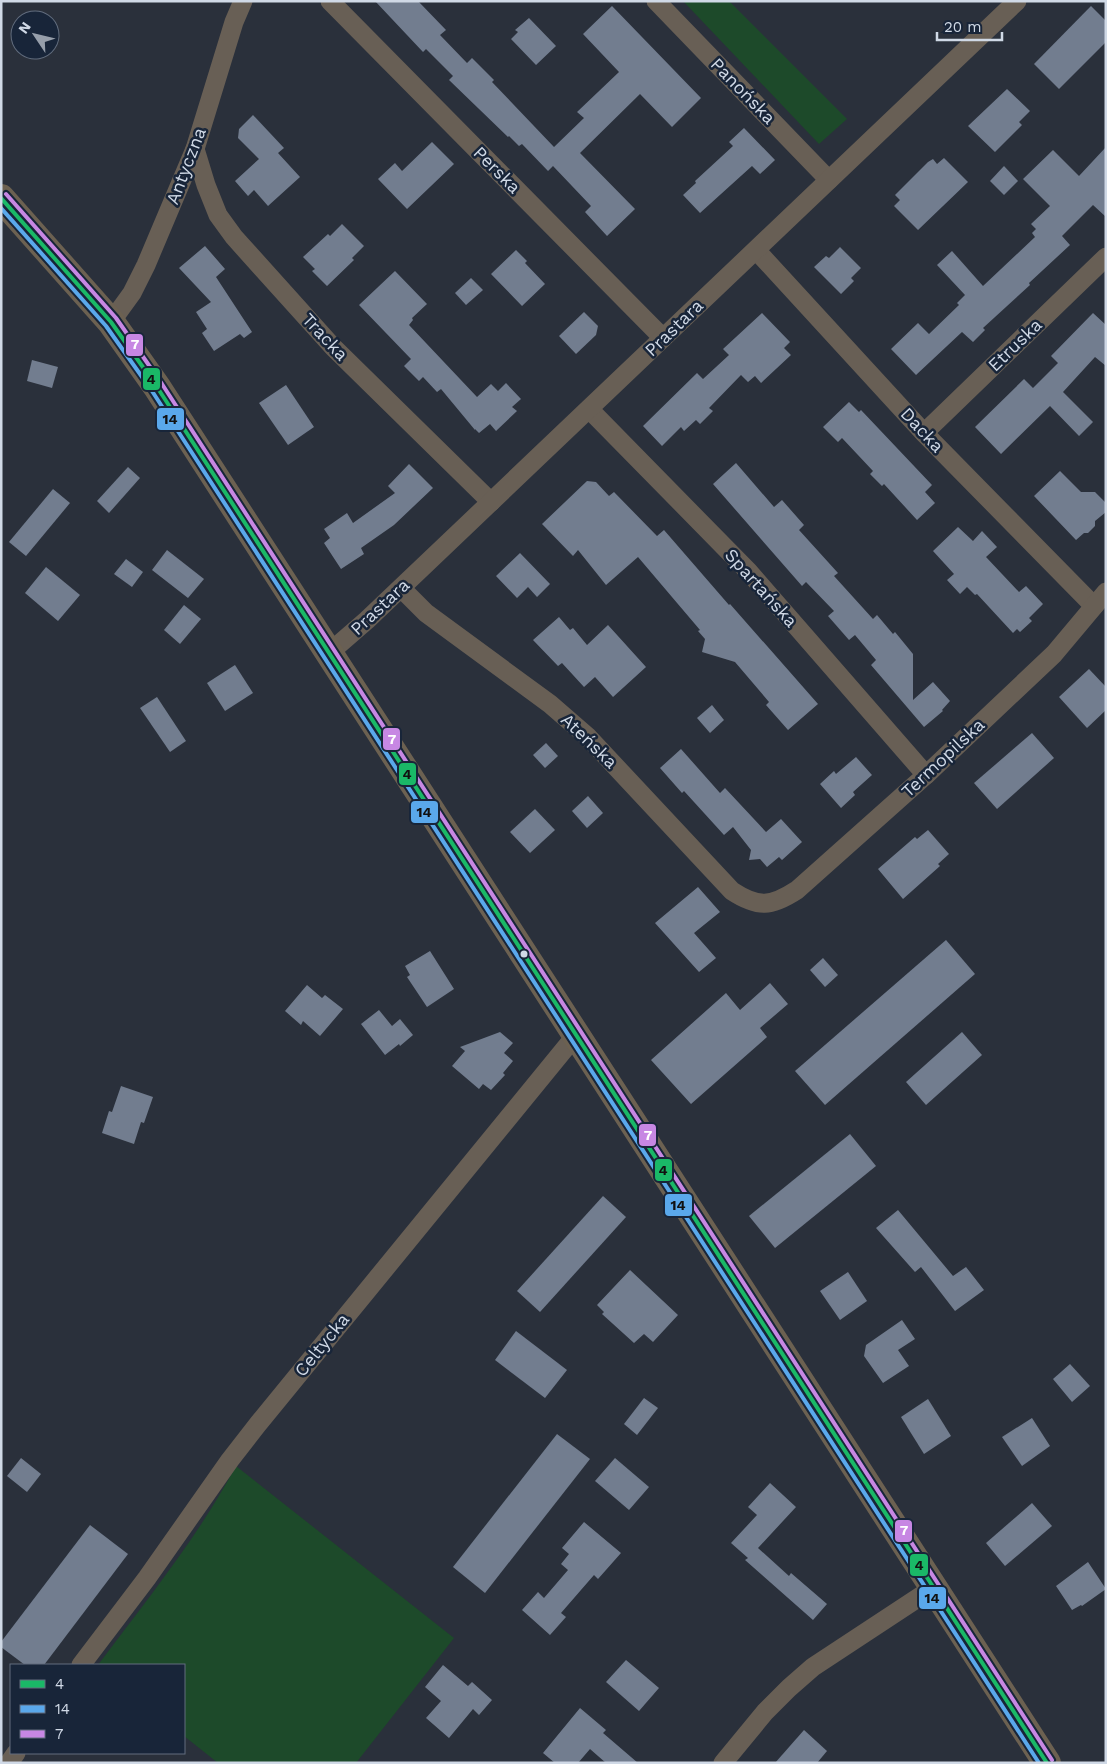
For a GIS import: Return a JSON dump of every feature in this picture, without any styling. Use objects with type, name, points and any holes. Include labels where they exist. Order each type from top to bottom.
[{"type":"main road","points":[[1,198],[111,322],[157,387],[1047,1763]]},
{"type":"street","name":"Antyczna","points":[[111,322],[132,293],[146,265],[195,148],[234,22],[243,1]]},
{"type":"street","name":"Perska","points":[[330,1],[663,338]]},
{"type":"street","name":"Panońska","points":[[656,1],[829,180]]},
{"type":"street","name":"Prastara","points":[[329,653],[401,588],[1017,1]]},
{"type":"street","name":"Tracka","points":[[195,148],[206,185],[218,215],[234,237],[333,347],[491,502]]},
{"type":"street","name":"Dacka","points":[[756,250],[924,432],[1100,599]]},
{"type":"street","name":"Etruska","points":[[924,432],[1106,258]]},
{"type":"street","name":"Spartańska","points":[[589,409],[748,572],[926,774]]},
{"type":"street","name":"Ateńska","points":[[401,588],[426,613],[550,704],[588,737],[732,892],[747,901],[764,905]]},
{"type":"street","name":"Termopilska","points":[[764,905],[782,900],[797,890],[926,774],[1054,654],[1100,599]]},
{"type":"street","name":"Celtycka","points":[[82,1664],[147,1578],[230,1460],[258,1424],[576,1035]]},
{"type":"street","points":[[723,1763],[764,1712],[813,1667],[933,1588]]},
{"type":"green space","points":[[683,1],[729,1],[847,119],[819,144]]},
{"type":"green space","points":[[236,1466],[454,1638],[356,1763],[218,1763],[185,1737],[185,1664],[99,1664],[153,1593],[221,1492]]},
{"type":"building","points":[[375,1],[418,1],[446,30],[440,35],[467,63],[472,58],[494,80],[492,82],[554,147],[584,118],[577,112],[619,72],[583,34],[612,6],[701,98],[672,127],[640,94],[580,153],[635,209],[607,236],[585,212],[591,206],[553,166],[548,171],[522,144],[519,146],[508,137],[449,80],[453,76],[426,49],[423,52]]},
{"type":"building","points":[[1091,6],[1106,21],[1106,42],[1059,89],[1034,64]]},
{"type":"building","points":[[529,18],[556,46],[536,65],[511,39],[518,32],[515,30]]},
{"type":"building","points":[[1007,89],[1030,111],[1019,122],[1022,125],[995,152],[968,126]]},
{"type":"building","points":[[253,115],[284,148],[278,153],[300,177],[268,206],[254,190],[248,196],[235,181],[259,159],[238,138],[239,129]]},
{"type":"building","points":[[744,128],[775,160],[760,174],[752,166],[700,213],[683,195],[696,183],[695,181],[733,146],[729,142]]},
{"type":"building","points":[[432,142],[454,164],[407,209],[378,179],[395,163],[402,171]]},
{"type":"building","points":[[1106,147],[1106,217],[1093,205],[1062,236],[1070,245],[983,328],[985,330],[973,342],[962,332],[916,375],[891,349],[918,323],[929,334],[959,305],[957,303],[965,295],[937,265],[952,251],[983,286],[1035,237],[1032,233],[1036,229],[1031,224],[1050,206],[1023,179],[1053,150],[1079,176]]},
{"type":"building","points":[[944,158],[968,182],[918,230],[894,206],[900,200],[895,195],[928,162],[933,159],[937,164]]},
{"type":"building","points":[[1004,166],[1018,181],[1004,195],[990,181]]},
{"type":"building","points":[[342,224],[364,246],[352,258],[354,260],[327,286],[312,271],[315,269],[303,257]]},
{"type":"building","points":[[205,246],[225,269],[216,277],[252,332],[244,338],[240,334],[214,351],[202,333],[207,329],[196,312],[211,302],[179,268]]},
{"type":"building","points":[[840,247],[861,268],[851,278],[854,281],[841,294],[814,267],[826,256],[829,258]]},
{"type":"building","points":[[516,250],[527,261],[525,263],[545,284],[522,306],[491,274]]},
{"type":"building","points":[[395,271],[427,304],[412,318],[413,320],[409,325],[477,397],[491,384],[498,391],[506,383],[521,399],[512,407],[517,411],[496,431],[490,424],[479,433],[441,389],[437,392],[423,377],[419,381],[404,366],[411,359],[359,305]]},
{"type":"building","points":[[471,278],[483,290],[466,305],[455,293]]},
{"type":"building","points":[[584,312],[598,326],[596,335],[576,354],[559,336]]},
{"type":"building","points":[[762,313],[790,342],[784,348],[791,355],[761,383],[755,376],[748,382],[741,375],[709,408],[713,411],[700,424],[696,420],[684,431],[681,427],[662,446],[643,426],[697,373],[703,379],[729,355],[723,349]]},
{"type":"building","points":[[1093,313],[1106,325],[1106,366],[1095,357],[1063,392],[1093,422],[1079,436],[1050,406],[1001,454],[975,427],[1024,379],[1033,388],[1058,363],[1051,356]]},
{"type":"building","points":[[32,360],[58,367],[52,388],[27,381]]},
{"type":"building","points":[[286,385],[314,427],[288,445],[259,403]]},
{"type":"building","points":[[849,402],[859,412],[861,410],[932,485],[925,492],[935,503],[917,520],[884,484],[882,486],[870,474],[873,471],[842,438],[838,442],[823,427]]},
{"type":"building","points":[[736,463],[774,507],[782,500],[804,525],[799,530],[838,573],[834,576],[873,619],[877,615],[893,634],[895,632],[913,654],[913,700],[933,682],[950,701],[943,711],[924,727],[871,665],[876,660],[855,635],[849,640],[828,616],[834,611],[806,582],[802,586],[713,484]]},
{"type":"building","points":[[409,464],[433,488],[394,525],[361,548],[364,554],[341,569],[324,543],[330,538],[324,529],[347,513],[353,523],[395,493],[388,486]]},
{"type":"building","points":[[128,467],[140,478],[109,513],[97,501]]},
{"type":"building","points":[[1060,471],[1081,492],[1095,492],[1106,503],[1106,512],[1095,521],[1095,526],[1076,540],[1034,496]]},
{"type":"building","points":[[587,481],[596,482],[609,496],[614,492],[657,536],[664,530],[818,704],[788,730],[766,705],[769,702],[735,662],[702,652],[705,639],[698,631],[700,630],[638,557],[606,585],[578,550],[573,556],[542,524]]},
{"type":"building","points":[[53,489],[70,503],[26,556],[9,542]]},
{"type":"building","points":[[958,527],[973,541],[982,531],[997,547],[986,557],[1019,592],[1026,586],[1043,604],[1029,618],[1032,621],[1020,632],[1017,629],[1013,633],[977,594],[975,595],[967,587],[960,594],[947,580],[954,574],[933,551]]},
{"type":"building","points":[[167,550],[204,579],[188,598],[152,570]]},
{"type":"building","points":[[520,553],[550,584],[537,597],[528,587],[517,598],[496,576]]},
{"type":"building","points":[[126,559],[143,572],[132,587],[114,574]]},
{"type":"building","points":[[46,567],[80,595],[58,621],[25,593]]},
{"type":"building","points":[[184,605],[201,619],[180,644],[164,630]]},
{"type":"building","points":[[559,617],[570,630],[573,628],[587,645],[608,625],[646,667],[613,697],[595,677],[584,687],[562,663],[558,666],[533,640]]},
{"type":"building","points":[[235,665],[253,693],[225,711],[207,683]]},
{"type":"building","points":[[1089,669],[1106,687],[1106,710],[1087,728],[1059,697]]},
{"type":"building","points":[[157,697],[186,741],[170,752],[140,708]]},
{"type":"building","points":[[712,705],[724,720],[710,733],[697,718]]},
{"type":"building","points":[[1032,733],[1054,758],[997,809],[974,783]]},
{"type":"building","points":[[546,743],[558,756],[545,768],[533,755]]},
{"type":"building","points":[[681,749],[720,793],[725,788],[766,832],[781,819],[802,842],[782,860],[779,857],[767,867],[760,859],[749,860],[751,850],[733,827],[724,835],[660,768]]},
{"type":"building","points":[[856,757],[872,775],[853,792],[855,795],[841,808],[820,784],[834,771],[836,774]]},
{"type":"building","points":[[588,796],[603,813],[587,828],[572,811]]},
{"type":"building","points":[[535,809],[555,830],[530,853],[510,832]]},
{"type":"building","points":[[928,830],[949,854],[938,864],[940,866],[903,899],[878,869],[915,837],[917,839]]},
{"type":"building","points":[[698,887],[720,912],[694,933],[716,958],[699,972],[655,923]]},
{"type":"building","points":[[946,940],[975,974],[825,1105],[795,1071]]},
{"type":"building","points":[[430,951],[454,989],[427,1007],[407,977],[410,975],[405,966]]},
{"type":"building","points":[[823,958],[838,975],[825,987],[810,970]]},
{"type":"building","points":[[770,983],[788,1004],[760,1028],[767,1037],[691,1104],[651,1060],[726,993],[740,1010]]},
{"type":"building","points":[[307,985],[322,998],[325,995],[343,1009],[320,1036],[303,1021],[301,1025],[285,1011]]},
{"type":"building","points":[[379,1010],[392,1026],[400,1019],[413,1035],[385,1055],[361,1024]]},
{"type":"building","points":[[500,1032],[513,1043],[504,1053],[513,1061],[503,1073],[505,1075],[491,1090],[483,1084],[479,1089],[452,1066],[465,1051],[460,1047]]},
{"type":"building","points":[[962,1032],[982,1055],[926,1105],[906,1082]]},
{"type":"building","points":[[121,1086],[153,1097],[144,1123],[141,1122],[134,1144],[102,1133],[109,1111],[112,1112]]},
{"type":"building","points":[[850,1134],[876,1166],[775,1248],[749,1216]]},
{"type":"building","points":[[603,1196],[626,1217],[540,1312],[517,1291]]},
{"type":"building","points":[[898,1210],[953,1276],[966,1267],[984,1290],[955,1311],[921,1267],[915,1272],[876,1228]]},
{"type":"building","points":[[630,1270],[678,1315],[653,1342],[644,1334],[634,1343],[602,1314],[604,1312],[597,1305]]},
{"type":"building","points":[[848,1272],[867,1301],[840,1320],[820,1291]]},
{"type":"building","points":[[902,1320],[915,1339],[898,1350],[909,1366],[883,1383],[864,1356],[866,1345]]},
{"type":"building","points":[[516,1331],[567,1370],[545,1398],[495,1360]]},
{"type":"building","points":[[1070,1364],[1090,1386],[1072,1402],[1053,1379]]},
{"type":"building","points":[[644,1398],[658,1408],[637,1435],[624,1424]]},
{"type":"building","points":[[928,1399],[951,1436],[924,1454],[901,1417]]},
{"type":"building","points":[[1032,1418],[1050,1446],[1022,1466],[1002,1437]]},
{"type":"building","points":[[557,1434],[590,1459],[485,1593],[453,1567]]},
{"type":"building","points":[[21,1458],[41,1474],[27,1492],[7,1476]]},
{"type":"building","points":[[615,1458],[649,1487],[629,1510],[595,1481]]},
{"type":"building","points":[[770,1483],[796,1507],[758,1548],[789,1576],[791,1573],[827,1604],[813,1620],[745,1560],[748,1558],[731,1543],[757,1515],[748,1507]]},
{"type":"building","points":[[1032,1503],[1052,1526],[1005,1566],[986,1543]]},
{"type":"building","points":[[584,1522],[621,1553],[598,1579],[594,1575],[561,1613],[566,1617],[550,1635],[522,1610],[538,1592],[544,1598],[568,1570],[561,1564],[569,1554],[562,1548]]},
{"type":"building","points":[[90,1525],[128,1554],[45,1664],[24,1664],[1,1647],[1,1642]]},
{"type":"building","points":[[1088,1562],[1106,1589],[1082,1606],[1072,1610],[1056,1586]]},
{"type":"building","points":[[626,1660],[659,1688],[639,1711],[606,1682]]},
{"type":"building","points":[[443,1665],[468,1686],[472,1682],[492,1700],[479,1715],[473,1709],[449,1738],[426,1718],[441,1701],[425,1687]]},
{"type":"building","points":[[580,1708],[606,1730],[603,1733],[638,1763],[606,1763],[590,1749],[578,1763],[555,1763],[543,1753]]},
{"type":"building","points":[[804,1730],[827,1751],[817,1763],[775,1763]]},
{"type":"transit line","name":"7","points":[[6,194],[116,318],[162,384],[1052,1760]]},
{"type":"transit line","name":"4","points":[[1,198],[111,322],[157,387],[1047,1763]]},
{"type":"transit line","name":"14","points":[[1,208],[106,326],[152,391],[1039,1763]]}]
